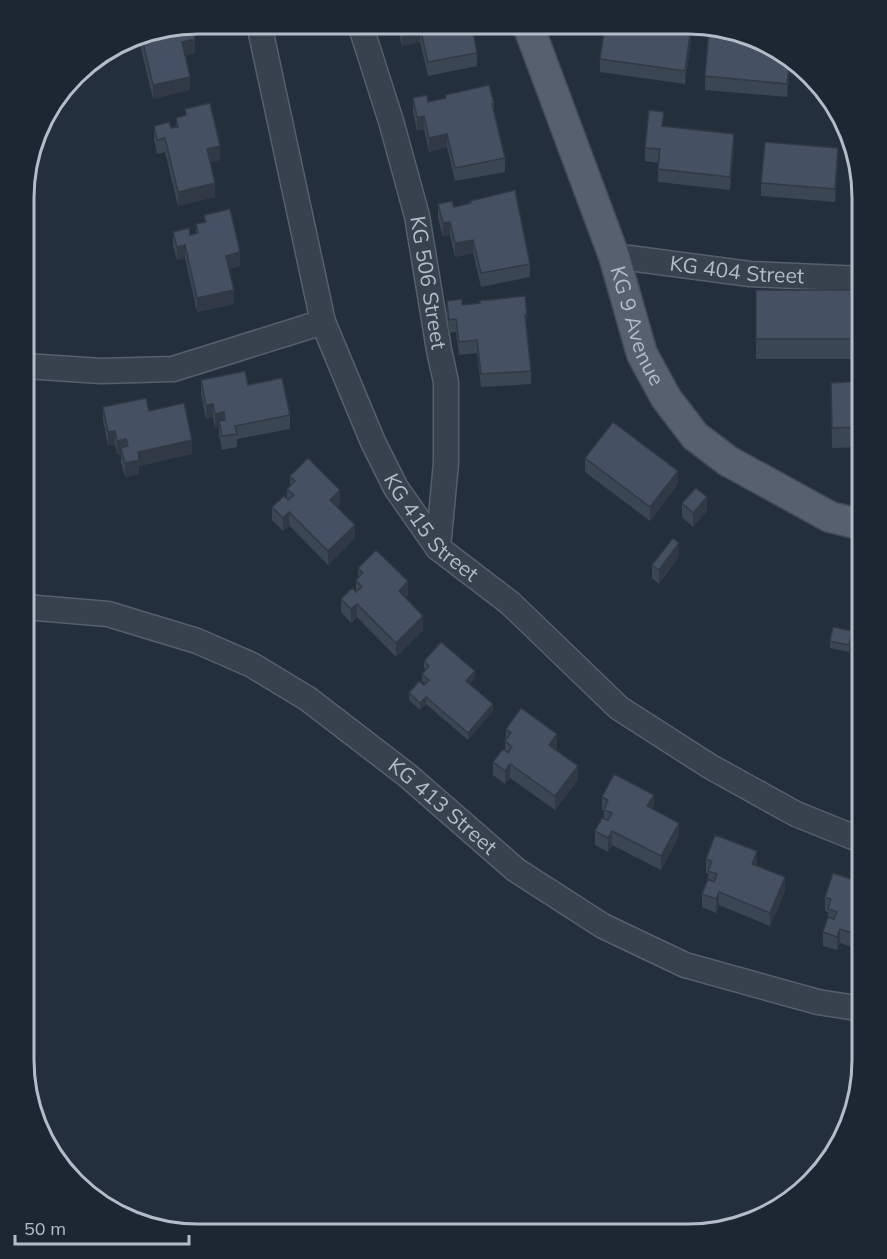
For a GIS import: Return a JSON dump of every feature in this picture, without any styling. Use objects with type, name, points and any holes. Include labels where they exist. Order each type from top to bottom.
[{"type":"main road","name":"KG 9 Avenue","points":[[531,34],[614,255],[642,354],[666,398],[695,436],[728,461],[830,517],[852,522]]},
{"type":"street","name":"KG 415 Street","points":[[261,34],[323,322],[373,442],[396,488],[438,548],[510,603],[620,708],[711,767],[796,814],[852,837]]},
{"type":"street","name":"KG 506 Street","points":[[363,34],[391,121],[417,216],[439,351],[447,382],[447,463],[438,548]]},
{"type":"street","name":"KG 404 Street","points":[[614,255],[750,274],[852,279]]},
{"type":"street","points":[[34,367],[101,371],[172,369],[323,322]]},
{"type":"street","name":"KG 413 Street","points":[[34,608],[108,614],[197,641],[252,665],[326,712],[407,775],[516,870],[603,926],[685,965],[818,1002],[852,1007]]},
{"type":"building","points":[[194,34],[195,39],[182,42],[190,77],[153,85],[143,44]]},
{"type":"building","points":[[421,34],[474,34],[477,53],[428,62]]},
{"type":"building","points":[[604,34],[690,34],[685,71],[600,59]]},
{"type":"building","points":[[708,36],[752,47],[789,69],[787,84],[705,76]]},
{"type":"building","points":[[489,85],[505,158],[455,168],[447,134],[429,138],[424,116],[417,117],[413,98],[427,95],[428,102],[446,98],[445,95]]},
{"type":"building","points":[[210,103],[220,146],[207,149],[215,183],[178,192],[165,138],[157,140],[154,126],[169,122],[171,128],[178,127],[176,118],[186,115],[185,109]]},
{"type":"building","points":[[649,110],[664,112],[662,126],[734,134],[730,177],[658,169],[660,149],[645,148]]},
{"type":"building","points":[[765,142],[838,148],[835,189],[761,183]]},
{"type":"building","points":[[515,190],[530,264],[481,273],[473,240],[455,243],[450,222],[443,223],[438,204],[452,201],[454,207]]},
{"type":"building","points":[[230,209],[240,252],[226,256],[234,290],[197,298],[185,245],[177,247],[173,232],[189,228],[190,235],[198,233],[196,224],[206,222],[204,215]]},
{"type":"building","points":[[756,290],[851,290],[851,339],[756,339]]},
{"type":"building","points":[[525,296],[531,371],[481,374],[477,340],[459,342],[456,319],[449,320],[447,301],[462,299],[462,305]]},
{"type":"building","points":[[245,371],[248,385],[282,378],[290,415],[235,426],[237,434],[222,436],[219,421],[225,420],[224,412],[215,414],[213,404],[206,405],[201,380]]},
{"type":"building","points":[[852,382],[852,427],[832,428],[831,383]]},
{"type":"building","points":[[146,398],[149,411],[184,403],[192,440],[138,452],[139,460],[125,463],[121,448],[128,446],[126,439],[117,441],[115,431],[108,432],[103,407]]},
{"type":"building","points":[[613,422],[678,471],[650,507],[585,458]]},
{"type":"building","points":[[308,458],[340,490],[330,500],[355,525],[328,551],[289,512],[283,518],[272,507],[284,496],[288,500],[294,495],[287,489],[295,481],[290,476]]},
{"type":"building","points":[[696,488],[707,497],[693,513],[682,503]]},
{"type":"building","points":[[673,538],[679,543],[659,570],[652,565]]},
{"type":"building","points":[[376,550],[408,581],[399,591],[423,616],[396,643],[357,604],[351,609],[341,599],[352,588],[356,592],[362,587],[356,580],[363,573],[358,568]]},
{"type":"building","points":[[833,627],[852,631],[849,645],[830,641]]},
{"type":"building","points":[[441,642],[475,671],[466,681],[493,704],[468,733],[426,697],[420,703],[409,693],[419,681],[424,685],[429,680],[422,674],[429,666],[424,661]]},
{"type":"building","points":[[521,708],[557,734],[549,745],[578,766],[555,796],[510,764],[505,771],[493,762],[503,749],[508,753],[512,747],[505,741],[511,733],[506,729]]},
{"type":"building","points":[[614,774],[654,795],[647,806],[679,823],[661,856],[612,831],[608,838],[595,831],[602,818],[608,820],[612,813],[604,810],[608,800],[602,797]]},
{"type":"building","points":[[715,835],[757,851],[752,864],[785,877],[770,913],[719,892],[716,899],[702,894],[708,879],[714,882],[717,874],[708,871],[712,861],[706,859]]},
{"type":"building","points":[[833,873],[852,879],[852,933],[840,929],[837,937],[823,932],[828,917],[834,919],[837,912],[828,909],[831,899],[825,897]]}]
